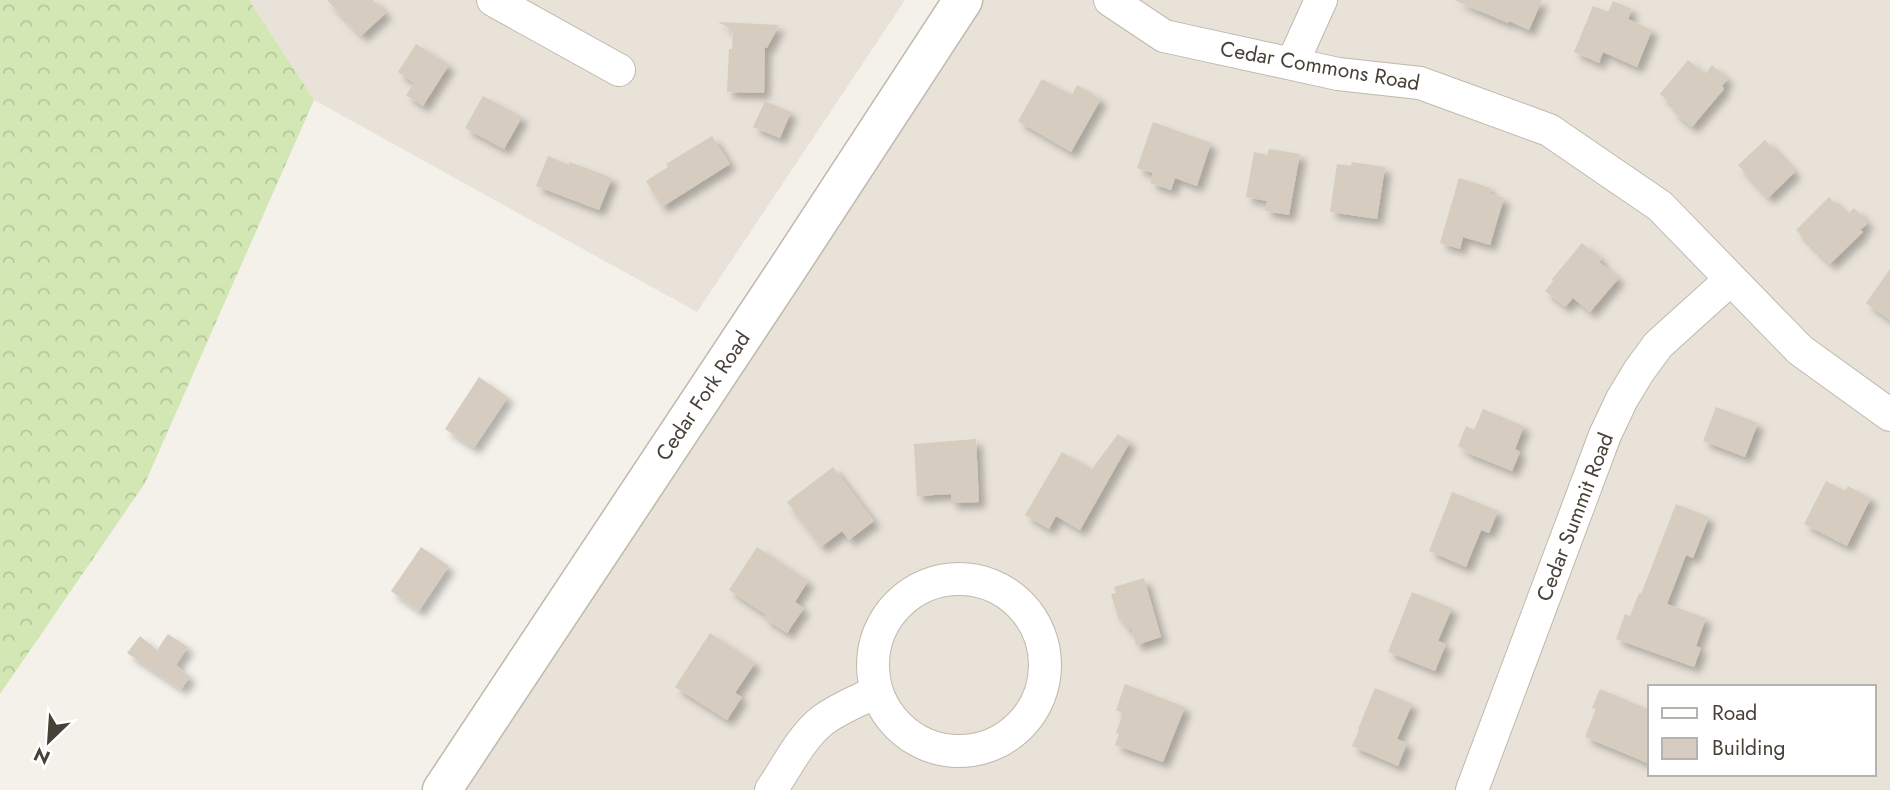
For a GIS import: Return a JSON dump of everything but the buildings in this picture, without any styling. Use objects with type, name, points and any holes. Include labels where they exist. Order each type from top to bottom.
[{"type":"street","points":[[495,0],[619,70]]},
{"type":"street","name":"Cedar Fork Road","points":[[442,790],[962,0]]},
{"type":"street","name":"Cedar Commons Road","points":[[1110,0],[1164,36],[1338,74],[1420,83],[1549,130],[1660,206],[1800,350],[1890,415]]},
{"type":"street","points":[[1292,64],[1321,0]]},
{"type":"street","name":"Cedar Summit Road","points":[[1472,790],[1600,448],[1622,399],[1658,345],[1731,279]]},
{"type":"street","points":[[950,579],[989,584],[1021,605],[1041,639],[1045,658],[1040,696],[1019,728],[986,748],[947,751],[929,747],[911,738],[884,710],[876,692],[872,674],[877,635],[898,603],[931,583],[950,579]]},
{"type":"street","points":[[771,790],[806,738],[822,721],[839,709],[876,692]]},
{"type":"shaded area","points":[[249,0],[905,0],[697,312],[314,100]]},
{"type":"shaded area","points":[[971,0],[1890,0],[1890,790],[448,790]]},
{"type":"green space","points":[[0,0],[249,0],[314,100],[145,483],[0,694]]}]
